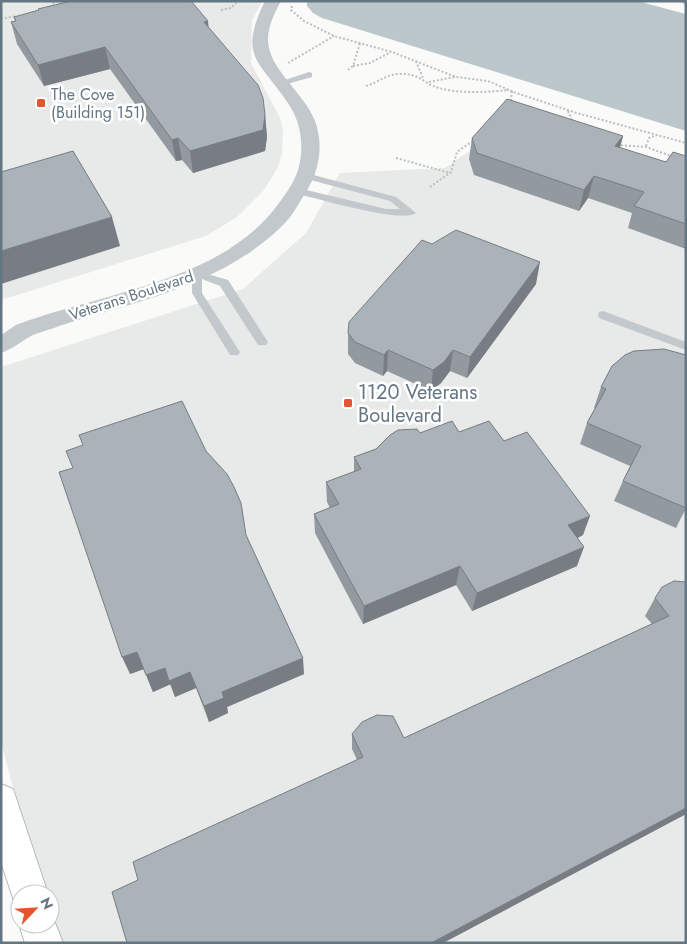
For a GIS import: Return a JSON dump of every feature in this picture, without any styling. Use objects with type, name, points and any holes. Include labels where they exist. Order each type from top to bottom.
[{"type":"street","name":"Veterans Boulevard","points":[[1,345],[24,330],[198,274],[237,253],[268,230],[288,208],[302,183],[310,160],[310,134],[302,111],[269,69],[260,47],[260,29],[273,1]]},
{"type":"street","name":"Veterans Boulevard","points":[[1,326],[24,330]]},
{"type":"street","points":[[1,801],[26,884]]},
{"type":"lane","points":[[280,83],[310,75]]},
{"type":"lane","points":[[302,183],[392,199],[411,213],[386,212],[302,183]]},
{"type":"lane","points":[[234,352],[197,293],[198,274],[224,283],[262,342]]},
{"type":"lane","points":[[603,315],[686,346]]},
{"type":"path","points":[[49,1],[63,7]]},
{"type":"path","points":[[222,10],[231,8],[238,1]]},
{"type":"path","points":[[294,1],[291,10],[304,21],[334,36],[416,60],[456,77],[488,81],[511,91],[568,110],[686,142]]},
{"type":"path","points":[[679,1],[686,4]]},
{"type":"path","points":[[52,8],[58,6]]},
{"type":"path","points":[[1,19],[23,15]]},
{"type":"path","points":[[269,69],[285,65],[334,36]]},
{"type":"path","points":[[353,66],[360,43]]},
{"type":"path","points":[[348,70],[353,66],[370,63],[392,52]]},
{"type":"path","points":[[416,60],[423,78]]},
{"type":"path","points":[[366,86],[377,84],[385,77],[396,74],[423,78],[438,88],[449,90],[511,91]]},
{"type":"path","points":[[429,82],[456,77]]},
{"type":"path","points":[[511,91],[511,100],[517,108]]},
{"type":"path","points":[[568,110],[575,129]]},
{"type":"path","points":[[646,146],[649,138],[658,135]]},
{"type":"path","points":[[430,187],[450,173],[458,149],[478,136]]},
{"type":"path","points":[[615,145],[646,146],[679,159]]},
{"type":"path","points":[[396,158],[450,173]]},
{"type":"shaded area","points":[[1,1],[262,1],[252,21],[251,63],[280,118],[283,130],[282,154],[278,167],[264,190],[237,217],[206,236],[1,300]]},
{"type":"shaded area","points":[[307,1],[637,1],[686,14],[686,131],[322,18],[313,13],[307,6]]},
{"type":"shaded area","points":[[509,123],[686,181],[686,943],[54,943],[52,934],[60,934],[60,884],[38,884],[1,742],[1,367],[243,289],[306,233],[340,173],[445,168]]},
{"type":"building","points":[[71,1],[191,1],[208,21],[204,22],[258,85],[263,98],[265,115],[263,130],[190,151],[178,138],[172,140],[105,47],[38,65],[11,22],[16,21],[14,17]]},
{"type":"building","points":[[507,99],[623,136],[615,146],[666,162],[673,152],[686,156],[686,224],[634,206],[644,192],[594,176],[584,190],[477,153],[472,138]]},
{"type":"building","points":[[73,151],[112,217],[1,251],[1,172]]},
{"type":"building","points":[[456,230],[540,262],[470,357],[453,350],[444,362],[433,370],[388,350],[384,355],[355,342],[348,333],[349,322],[422,240],[432,244]]},
{"type":"building","points":[[664,349],[686,355],[686,508],[623,481],[641,446],[587,423],[606,389],[601,387],[612,366],[625,355],[634,351]]},
{"type":"building","points":[[182,401],[206,451],[227,474],[234,487],[241,503],[246,535],[303,658],[222,692],[224,698],[204,706],[190,672],[169,681],[165,668],[146,675],[137,652],[122,657],[59,472],[73,468],[66,451],[83,445],[79,435]]},
{"type":"building","points":[[452,421],[459,432],[489,421],[504,441],[527,432],[590,516],[568,525],[584,547],[477,593],[460,566],[364,606],[314,514],[339,504],[326,482],[361,469],[354,457],[376,449],[398,430],[417,429],[420,433]]},
{"type":"building","points":[[674,581],[686,582],[686,808],[431,943],[127,943],[112,892],[138,880],[133,862],[363,757],[352,734],[362,722],[377,715],[393,716],[404,738],[669,616],[655,598],[662,587]]},
{"type":"place","name":"The Cove (Building 151)","points":[[41,103]]},
{"type":"place","name":"1120 Veterans Boulevard","points":[[348,403]]}]
